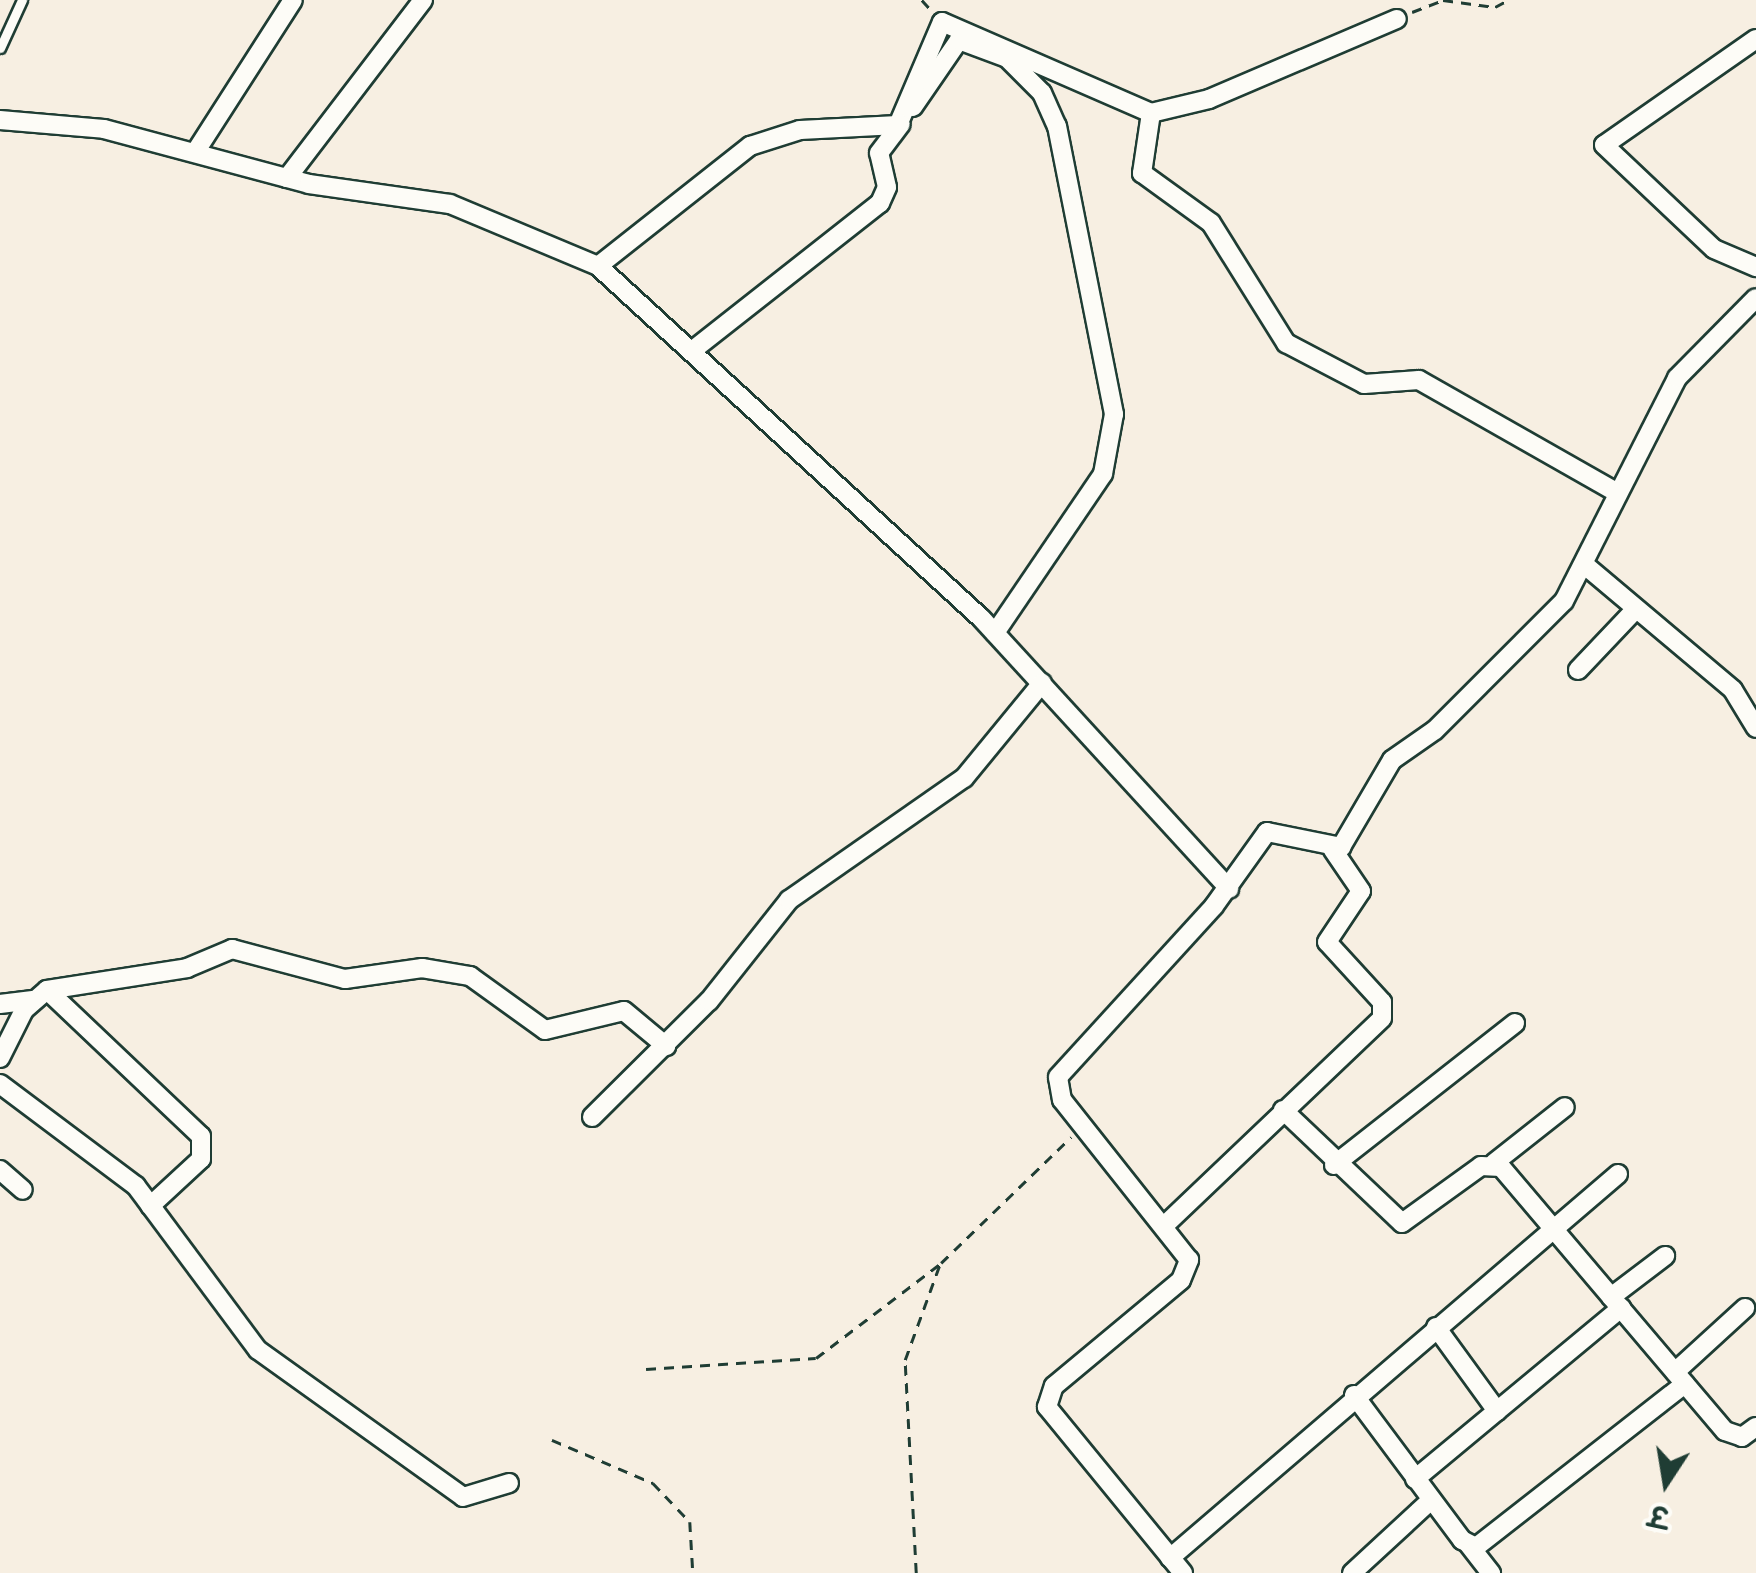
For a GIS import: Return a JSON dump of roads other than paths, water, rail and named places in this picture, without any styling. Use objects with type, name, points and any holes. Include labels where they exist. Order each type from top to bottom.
[{"type":"street","points":[[196,151],[293,0]]},
{"type":"street","points":[[286,178],[422,0]]},
{"type":"street","points":[[906,116],[933,33],[948,22],[1151,112],[1279,72],[1397,19]]},
{"type":"street","points":[[1756,39],[1604,144],[1714,249],[1756,267]]},
{"type":"street","points":[[692,350],[884,199],[878,154],[959,40],[1007,58],[1042,93],[1057,126],[1114,414],[1103,474],[995,632]]},
{"type":"street","points":[[1151,112],[1142,173],[1211,223],[1286,343],[1364,384],[1420,380],[1616,492]]},
{"type":"street","points":[[598,266],[750,146],[800,130],[906,116]]},
{"type":"street","points":[[0,120],[104,128],[286,178],[450,204],[598,266],[995,632],[1229,889]]},
{"type":"street","points":[[1333,850],[1392,760],[1459,707],[1564,601],[1586,566],[1616,492],[1678,378],[1756,298]]},
{"type":"street","points":[[1586,566],[1733,690],[1756,728]]},
{"type":"street","points":[[1578,670],[1635,610]]},
{"type":"street","points":[[592,1117],[666,1046],[788,900],[964,778],[1042,683]]},
{"type":"street","points":[[1166,1224],[1384,1010],[1328,942],[1360,891],[1333,850],[1267,832],[1229,889],[1062,1069],[1062,1100],[1166,1224],[1190,1260],[1181,1280],[1054,1386],[1047,1407],[1183,1573]]},
{"type":"street","points":[[0,1004],[246,950],[345,979],[422,968],[470,976],[546,1030],[624,1011],[666,1046]]},
{"type":"street","points":[[0,1058],[40,995]]},
{"type":"street","points":[[40,995],[201,1136],[200,1159],[150,1206]]},
{"type":"street","points":[[1334,1165],[1516,1023]]},
{"type":"street","points":[[0,1084],[150,1206],[258,1350],[463,1497],[509,1483]]},
{"type":"street","points":[[1283,1110],[1334,1165],[1402,1223],[1494,1164],[1565,1107]]},
{"type":"street","points":[[1494,1164],[1734,1436],[1756,1427]]},
{"type":"street","points":[[0,1170],[23,1190]]},
{"type":"street","points":[[1170,1558],[1354,1396],[1618,1174]]},
{"type":"street","points":[[1415,1479],[1496,1411],[1665,1256]]},
{"type":"street","points":[[1469,1545],[1484,1543],[1680,1378],[1744,1308]]},
{"type":"street","points":[[1436,1327],[1496,1411]]},
{"type":"street","points":[[1354,1396],[1491,1573]]},
{"type":"street","points":[[1352,1573],[1431,1500]]},
{"type":"lane","points":[[0,48],[22,0]]}]
